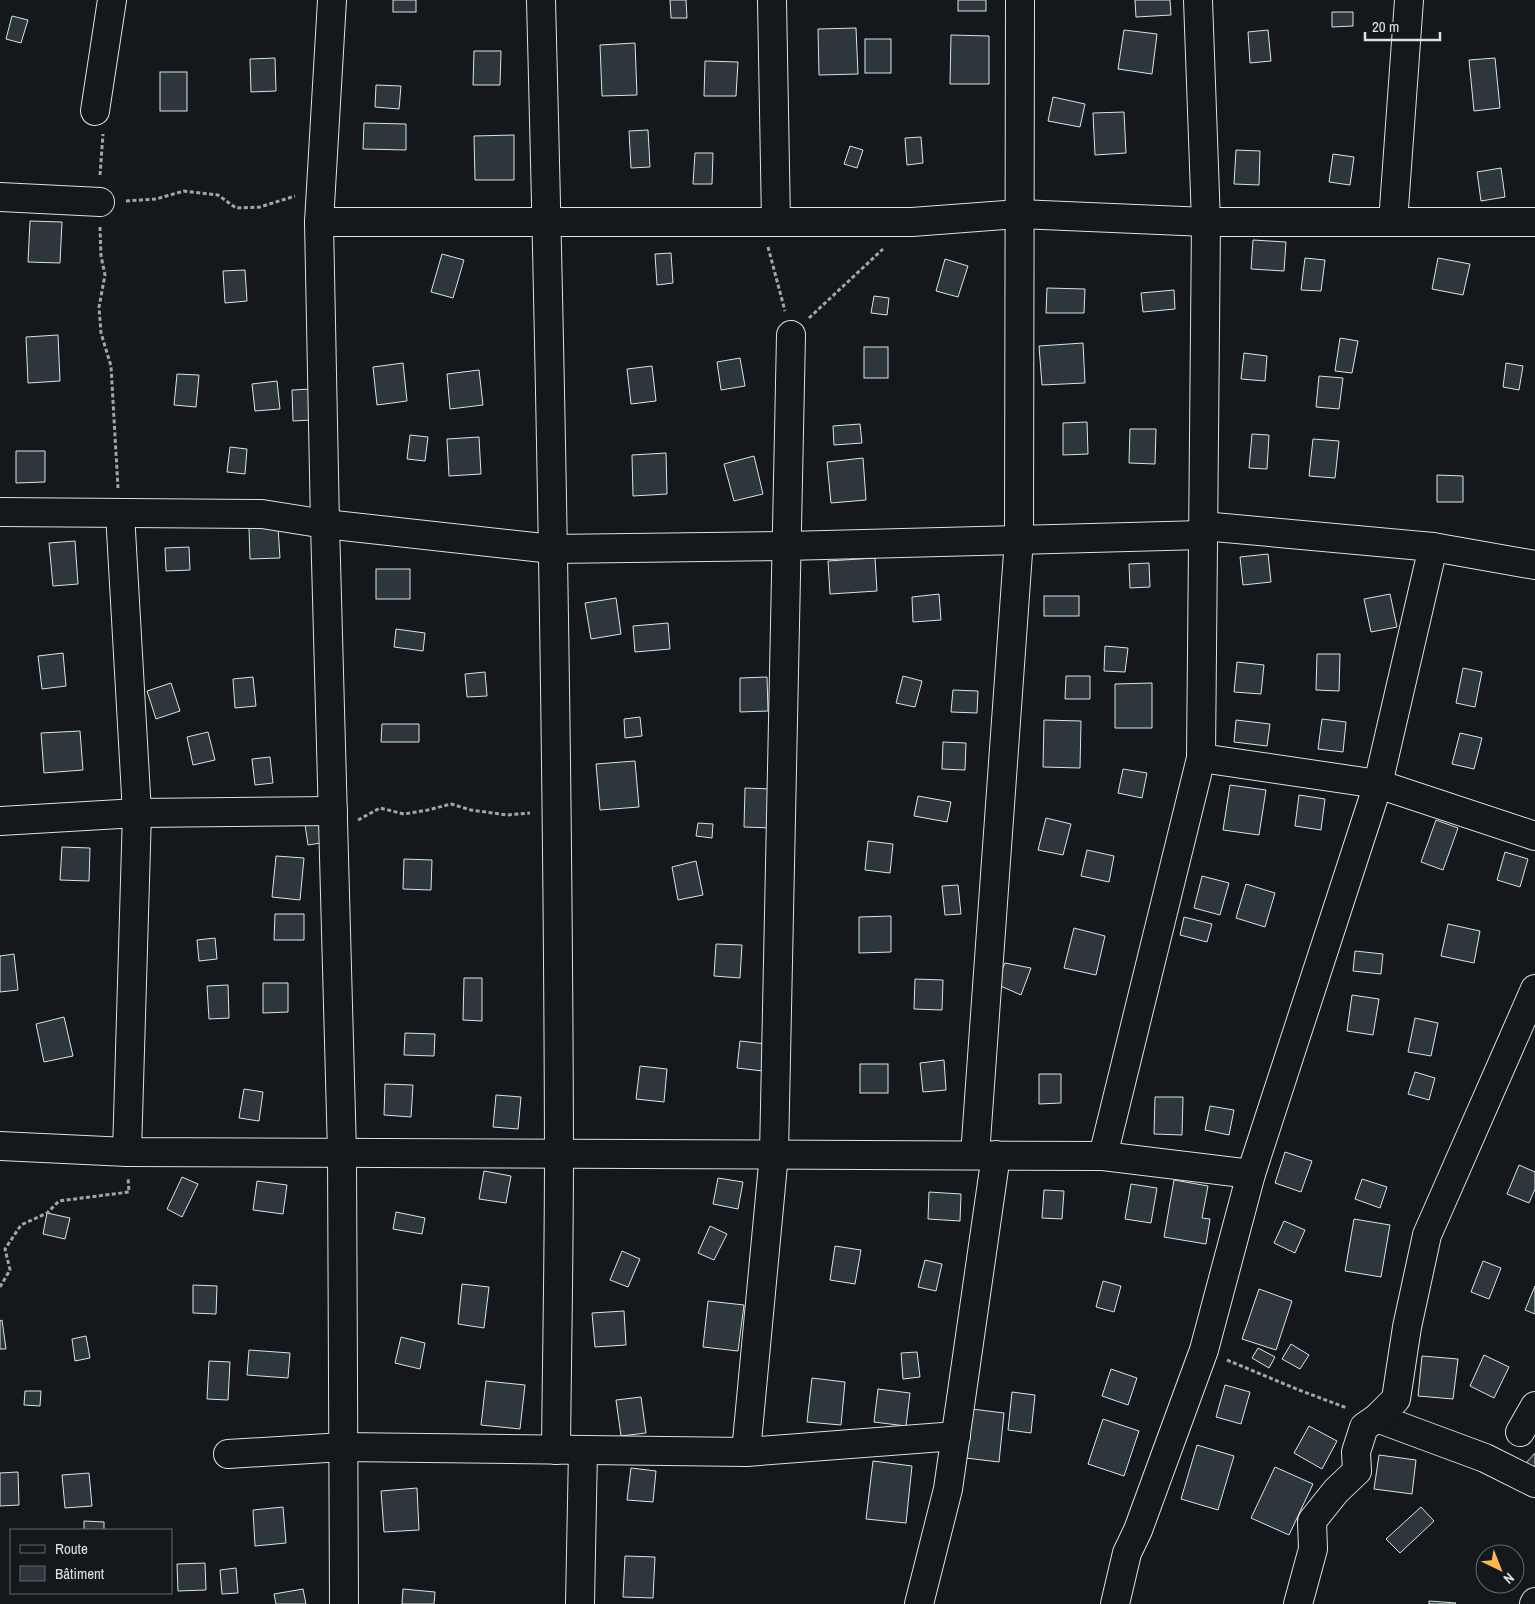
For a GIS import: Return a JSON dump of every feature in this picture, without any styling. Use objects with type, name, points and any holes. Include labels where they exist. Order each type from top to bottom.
[{"type":"street","points":[[95,112],[112,0]]},
{"type":"street","points":[[332,0],[319,222],[342,1153],[344,1604]]},
{"type":"street","points":[[541,0],[547,222],[556,811],[559,1154],[556,1450]]},
{"type":"street","points":[[769,222],[772,0]]},
{"type":"street","points":[[919,1604],[948,1489],[956,1436],[986,1155],[1019,539],[1018,214],[1020,0]]},
{"type":"street","points":[[1103,1156],[1201,758],[1206,222],[1198,0]]},
{"type":"street","points":[[1393,222],[1409,0]]},
{"type":"street","points":[[0,197],[100,202]]},
{"type":"street","points":[[319,222],[912,222],[1018,214],[1206,222],[1535,222]]},
{"type":"street","points":[[746,1452],[774,1154],[791,335]]},
{"type":"street","points":[[0,512],[262,514],[325,524],[552,549],[786,546],[1203,531],[1433,547],[1535,566]]},
{"type":"street","points":[[120,513],[137,813],[127,1152]]},
{"type":"street","points":[[1115,1604],[1127,1553],[1138,1530],[1204,1350],[1251,1174],[1378,784],[1433,547]]},
{"type":"street","points":[[1201,758],[1378,784],[1535,836]]},
{"type":"street","points":[[0,821],[137,813],[333,822]]},
{"type":"street","points":[[1298,1604],[1313,1549],[1312,1521],[1336,1491],[1357,1471],[1356,1452],[1364,1427],[1396,1398],[1407,1327],[1426,1235],[1535,989]]},
{"type":"street","points":[[0,1146],[127,1152],[1103,1156],[1251,1174]]},
{"type":"street","points":[[1520,1432],[1535,1406]]},
{"type":"street","points":[[1376,1418],[1485,1458],[1535,1483]]},
{"type":"street","points":[[228,1454],[343,1448],[746,1452],[956,1436]]},
{"type":"street","points":[[580,1604],[583,1450]]},
{"type":"path","points":[[95,112],[103,133],[100,202],[101,256],[105,276],[99,307],[101,333],[111,366],[120,513]]},
{"type":"path","points":[[100,202],[156,199],[184,190],[218,195],[236,208],[260,207],[322,188]]},
{"type":"path","points":[[769,222],[791,335]]},
{"type":"path","points":[[791,335],[884,248]]},
{"type":"path","points":[[333,822],[380,808],[404,814],[451,804],[471,810],[506,815],[556,811]]},
{"type":"path","points":[[0,1287],[10,1270],[5,1249],[21,1225],[47,1213],[59,1201],[128,1192],[127,1152]]},
{"type":"path","points":[[1204,1350],[1299,1390],[1376,1418]]},
{"type":"building","points":[[393,0],[416,0],[416,12],[393,12]]},
{"type":"building","points":[[670,0],[686,0],[687,18],[671,18]]},
{"type":"building","points":[[958,0],[986,0],[986,11],[958,11]]},
{"type":"building","points":[[1135,0],[1170,0],[1171,15],[1136,17]]},
{"type":"building","points":[[1332,12],[1353,12],[1353,26],[1332,27]]},
{"type":"building","points":[[12,16],[28,20],[21,43],[6,39]]},
{"type":"building","points":[[856,28],[858,74],[819,75],[818,29]]},
{"type":"building","points":[[1124,30],[1157,34],[1152,74],[1118,69]]},
{"type":"building","points":[[1268,30],[1271,61],[1250,63],[1248,32]]},
{"type":"building","points":[[951,35],[989,36],[989,84],[950,84]]},
{"type":"building","points":[[865,39],[891,39],[891,73],[865,73]]},
{"type":"building","points":[[635,43],[637,95],[602,96],[600,45]]},
{"type":"building","points":[[474,51],[501,51],[500,85],[473,85]]},
{"type":"building","points":[[275,58],[276,91],[251,92],[250,59]]},
{"type":"building","points":[[1495,58],[1500,108],[1474,111],[1469,60]]},
{"type":"building","points":[[705,61],[738,62],[736,96],[704,96]]},
{"type":"building","points":[[160,72],[187,72],[187,111],[160,111]]},
{"type":"building","points":[[376,85],[401,86],[399,109],[375,107]]},
{"type":"building","points":[[1053,97],[1085,104],[1080,127],[1048,121]]},
{"type":"building","points":[[1124,112],[1126,153],[1095,155],[1093,113]]},
{"type":"building","points":[[364,123],[406,124],[406,150],[363,149]]},
{"type":"building","points":[[648,130],[650,167],[631,168],[629,131]]},
{"type":"building","points":[[514,135],[514,180],[475,180],[474,136]]},
{"type":"building","points":[[921,137],[923,163],[907,165],[905,138]]},
{"type":"building","points":[[850,146],[863,150],[857,168],[844,164]]},
{"type":"building","points":[[1236,150],[1260,151],[1259,185],[1234,184]]},
{"type":"building","points":[[695,153],[713,153],[712,184],[693,184]]},
{"type":"building","points":[[1333,154],[1354,157],[1350,185],[1329,182]]},
{"type":"building","points":[[1501,168],[1505,197],[1481,201],[1477,172]]},
{"type":"building","points":[[30,221],[62,222],[60,263],[28,262]]},
{"type":"building","points":[[1253,240],[1286,242],[1284,271],[1251,269]]},
{"type":"building","points":[[671,253],[673,283],[657,285],[655,254]]},
{"type":"building","points":[[442,254],[464,260],[453,298],[431,292]]},
{"type":"building","points":[[1305,258],[1325,260],[1321,291],[1301,290]]},
{"type":"building","points":[[1438,258],[1470,264],[1463,295],[1432,289]]},
{"type":"building","points":[[945,259],[968,266],[958,297],[936,291]]},
{"type":"building","points":[[245,270],[247,301],[225,303],[223,271]]},
{"type":"building","points":[[1047,288],[1085,289],[1084,313],[1046,313]]},
{"type":"building","points":[[1174,290],[1175,309],[1143,312],[1141,293]]},
{"type":"building","points":[[874,296],[889,298],[887,315],[871,313]]},
{"type":"building","points":[[58,335],[60,381],[28,383],[26,337]]},
{"type":"building","points":[[1340,338],[1358,341],[1352,373],[1335,371]]},
{"type":"building","points":[[1083,343],[1085,383],[1042,385],[1039,346]]},
{"type":"building","points":[[864,347],[888,347],[888,378],[864,378]]},
{"type":"building","points":[[1244,353],[1267,356],[1265,381],[1241,379]]},
{"type":"building","points":[[740,358],[745,386],[721,390],[717,362]]},
{"type":"building","points":[[403,363],[407,401],[377,405],[373,367]]},
{"type":"building","points":[[1506,363],[1523,366],[1519,390],[1503,387]]},
{"type":"building","points":[[652,366],[656,401],[631,404],[627,369]]},
{"type":"building","points":[[479,370],[483,405],[450,409],[447,374]]},
{"type":"building","points":[[177,374],[199,375],[196,407],[174,405]]},
{"type":"building","points":[[1319,376],[1343,378],[1339,409],[1316,407]]},
{"type":"building","points":[[277,381],[280,409],[255,411],[252,384]]},
{"type":"building","points":[[311,389],[311,420],[293,421],[292,390]]},
{"type":"building","points":[[1087,422],[1088,454],[1063,455],[1063,423]]},
{"type":"building","points":[[860,424],[862,443],[834,445],[833,426]]},
{"type":"building","points":[[1130,429],[1156,429],[1155,464],[1129,463]]},
{"type":"building","points":[[1252,434],[1269,435],[1267,469],[1249,468]]},
{"type":"building","points":[[410,435],[428,437],[425,461],[407,459]]},
{"type":"building","points":[[479,437],[481,474],[449,476],[447,439]]},
{"type":"building","points":[[1313,439],[1339,441],[1335,478],[1309,476]]},
{"type":"building","points":[[230,447],[247,449],[245,474],[227,472]]},
{"type":"building","points":[[16,451],[45,451],[45,482],[16,483]]},
{"type":"building","points":[[666,453],[667,494],[633,496],[632,455]]},
{"type":"building","points":[[754,456],[763,494],[734,501],[724,464]]},
{"type":"building","points":[[863,458],[866,500],[831,503],[827,462]]},
{"type":"building","points":[[1437,475],[1463,476],[1463,502],[1437,502]]},
{"type":"building","points":[[278,527],[280,558],[250,559],[249,528]]},
{"type":"building","points":[[75,541],[78,584],[53,586],[49,543]]},
{"type":"building","points":[[189,547],[190,570],[166,571],[165,548]]},
{"type":"building","points":[[1268,554],[1271,582],[1243,585],[1240,557]]},
{"type":"building","points":[[875,558],[877,591],[830,594],[828,561]]},
{"type":"building","points":[[1149,563],[1150,587],[1130,588],[1129,564]]},
{"type":"building","points":[[376,569],[410,569],[410,599],[376,599]]},
{"type":"building","points":[[939,594],[941,620],[913,622],[912,597]]},
{"type":"building","points":[[1390,594],[1397,627],[1371,632],[1364,599]]},
{"type":"building","points":[[1044,596],[1079,596],[1079,616],[1044,616]]},
{"type":"building","points":[[616,598],[621,634],[591,639],[585,603]]},
{"type":"building","points":[[668,623],[670,649],[635,652],[633,626]]},
{"type":"building","points":[[396,629],[425,633],[423,651],[394,647]]},
{"type":"building","points":[[1105,646],[1128,648],[1125,672],[1104,671]]},
{"type":"building","points":[[63,653],[66,686],[42,689],[38,656]]},
{"type":"building","points":[[1317,654],[1340,654],[1339,691],[1316,690]]},
{"type":"building","points":[[1237,662],[1264,665],[1261,694],[1234,692]]},
{"type":"building","points":[[1463,668],[1482,672],[1475,707],[1456,703]]},
{"type":"building","points":[[485,672],[487,696],[467,697],[465,674]]},
{"type":"building","points":[[903,676],[922,681],[915,707],[896,703]]},
{"type":"building","points":[[1066,676],[1090,676],[1090,699],[1065,699]]},
{"type":"building","points":[[253,677],[256,706],[235,708],[233,679]]},
{"type":"building","points":[[767,677],[768,711],[740,712],[740,678]]},
{"type":"building","points":[[171,683],[180,711],[156,719],[147,691]]},
{"type":"building","points":[[1152,683],[1152,728],[1115,728],[1115,684]]},
{"type":"building","points":[[953,690],[978,691],[977,713],[951,712]]},
{"type":"building","points":[[640,717],[642,736],[625,738],[624,719]]},
{"type":"building","points":[[1322,719],[1346,722],[1343,752],[1318,749]]},
{"type":"building","points":[[1044,720],[1081,721],[1080,768],[1043,767]]},
{"type":"building","points":[[1236,720],[1270,724],[1267,746],[1234,742]]},
{"type":"building","points":[[382,724],[419,724],[419,742],[381,742]]},
{"type":"building","points":[[80,731],[83,770],[44,773],[41,733]]},
{"type":"building","points":[[208,732],[215,760],[193,765],[187,737]]},
{"type":"building","points":[[1460,733],[1482,738],[1474,769],[1452,764]]},
{"type":"building","points":[[943,742],[966,743],[965,770],[942,769]]},
{"type":"building","points":[[270,757],[273,783],[255,785],[252,759]]},
{"type":"building","points":[[635,761],[639,807],[600,810],[596,764]]},
{"type":"building","points":[[1123,769],[1147,773],[1142,798],[1118,793]]},
{"type":"building","points":[[1230,785],[1266,790],[1259,835],[1223,830]]},
{"type":"building","points":[[745,788],[774,789],[773,828],[744,827]]},
{"type":"building","points":[[1299,795],[1325,799],[1321,830],[1295,826]]},
{"type":"building","points":[[918,796],[951,802],[947,822],[914,816]]},
{"type":"building","points":[[1046,818],[1071,824],[1063,855],[1038,850]]},
{"type":"building","points":[[1436,820],[1458,828],[1443,870],[1421,862]]},
{"type":"building","points":[[324,821],[327,842],[308,845],[305,824]]},
{"type":"building","points":[[698,823],[713,824],[712,838],[696,836]]},
{"type":"building","points":[[868,841],[893,844],[890,873],[865,870]]},
{"type":"building","points":[[62,847],[90,848],[89,881],[60,880]]},
{"type":"building","points":[[1087,850],[1114,856],[1109,882],[1081,876]]},
{"type":"building","points":[[1505,852],[1528,859],[1520,887],[1497,880]]},
{"type":"building","points":[[276,856],[304,858],[300,900],[272,897]]},
{"type":"building","points":[[404,859],[432,860],[431,890],[403,889]]},
{"type":"building","points":[[696,861],[703,895],[678,900],[672,867]]},
{"type":"building","points":[[1202,876],[1229,883],[1220,915],[1194,908]]},
{"type":"building","points":[[1246,884],[1275,893],[1265,927],[1236,918]]},
{"type":"building","points":[[958,885],[961,914],[945,915],[942,886]]},
{"type":"building","points":[[275,914],[304,914],[304,940],[274,940]]},
{"type":"building","points":[[891,916],[891,952],[859,953],[859,917]]},
{"type":"building","points":[[1184,917],[1212,924],[1207,942],[1180,935]]},
{"type":"building","points":[[1448,924],[1480,931],[1474,963],[1441,956]]},
{"type":"building","points":[[1074,928],[1105,936],[1096,975],[1064,968]]},
{"type":"building","points":[[215,938],[217,959],[199,961],[197,940]]},
{"type":"building","points":[[716,944],[742,945],[740,978],[714,976]]},
{"type":"building","points":[[1355,951],[1383,954],[1381,974],[1353,971]]},
{"type":"building","points":[[14,954],[18,990],[0,992],[0,956]]},
{"type":"building","points":[[1005,963],[1031,968],[1021,995],[996,984]]},
{"type":"building","points":[[464,978],[482,978],[482,1021],[463,1020]]},
{"type":"building","points":[[915,979],[943,980],[942,1010],[914,1009]]},
{"type":"building","points":[[263,983],[288,983],[288,1012],[263,1013]]},
{"type":"building","points":[[228,985],[229,1018],[209,1019],[207,986]]},
{"type":"building","points":[[1352,995],[1379,999],[1373,1035],[1347,1031]]},
{"type":"building","points":[[64,1017],[73,1056],[44,1062],[36,1024]]},
{"type":"building","points":[[1415,1018],[1438,1023],[1431,1056],[1408,1052]]},
{"type":"building","points":[[405,1033],[435,1034],[434,1056],[404,1055]]},
{"type":"building","points":[[740,1041],[766,1044],[763,1071],[737,1068]]},
{"type":"building","points":[[944,1060],[946,1090],[923,1092],[920,1063]]},
{"type":"building","points":[[860,1064],[888,1064],[888,1093],[860,1093]]},
{"type":"building","points":[[640,1066],[667,1069],[664,1102],[636,1099]]},
{"type":"building","points":[[1415,1072],[1435,1078],[1429,1100],[1408,1094]]},
{"type":"building","points":[[1039,1074],[1061,1074],[1061,1103],[1039,1104]]},
{"type":"building","points":[[385,1084],[413,1085],[411,1117],[384,1115]]},
{"type":"building","points":[[244,1089],[263,1092],[259,1121],[239,1118]]},
{"type":"building","points":[[496,1095],[521,1097],[518,1129],[493,1127]]},
{"type":"building","points":[[1155,1097],[1183,1097],[1182,1135],[1154,1134]]},
{"type":"building","points":[[1210,1106],[1234,1110],[1229,1135],[1205,1130]]},
{"type":"building","points":[[1285,1152],[1312,1161],[1301,1192],[1275,1183]]},
{"type":"building","points":[[1519,1165],[1535,1172],[1535,1189],[1529,1203],[1507,1194]]},
{"type":"building","points":[[484,1171],[511,1176],[506,1203],[479,1199]]},
{"type":"building","points":[[182,1177],[198,1184],[182,1217],[167,1209]]},
{"type":"building","points":[[718,1178],[743,1182],[738,1209],[713,1204]]},
{"type":"building","points":[[1362,1179],[1387,1187],[1380,1208],[1355,1199]]},
{"type":"building","points":[[1174,1180],[1208,1186],[1202,1218],[1210,1219],[1206,1244],[1164,1237]]},
{"type":"building","points":[[257,1181],[287,1185],[283,1214],[253,1210]]},
{"type":"building","points":[[1131,1184],[1157,1188],[1151,1223],[1125,1219]]},
{"type":"building","points":[[1044,1190],[1064,1191],[1062,1219],[1042,1218]]},
{"type":"building","points":[[929,1192],[961,1194],[960,1221],[928,1219]]},
{"type":"building","points":[[396,1212],[425,1218],[422,1234],[393,1229]]},
{"type":"building","points":[[47,1213],[70,1218],[65,1239],[43,1234]]},
{"type":"building","points":[[1354,1219],[1390,1225],[1381,1277],[1345,1271]]},
{"type":"building","points":[[1284,1221],[1305,1230],[1295,1253],[1274,1243]]},
{"type":"building","points":[[710,1226],[727,1234],[714,1260],[698,1253]]},
{"type":"building","points":[[835,1246],[861,1250],[855,1284],[830,1280]]},
{"type":"building","points":[[622,1251],[640,1259],[628,1287],[610,1280]]},
{"type":"building","points":[[925,1260],[942,1264],[936,1291],[918,1287]]},
{"type":"building","points":[[1483,1261],[1501,1268],[1489,1299],[1471,1292]]},
{"type":"building","points":[[1103,1281],[1121,1286],[1114,1312],[1096,1307]]},
{"type":"building","points":[[462,1284],[489,1287],[484,1328],[458,1324]]},
{"type":"building","points":[[193,1285],[217,1286],[216,1314],[193,1313]]},
{"type":"building","points":[[1535,1286],[1535,1314],[1525,1310]]},
{"type":"building","points":[[1259,1289],[1292,1301],[1276,1350],[1242,1339]]},
{"type":"building","points":[[708,1301],[744,1305],[738,1351],[703,1347]]},
{"type":"building","points":[[624,1311],[626,1345],[595,1347],[592,1313]]},
{"type":"building","points":[[2,1320],[6,1349],[0,1349],[0,1321]]},
{"type":"building","points":[[86,1336],[90,1358],[75,1361],[72,1339]]},
{"type":"building","points":[[401,1337],[425,1343],[420,1369],[395,1363]]},
{"type":"building","points":[[1291,1344],[1309,1355],[1300,1369],[1282,1359]]},
{"type":"building","points":[[1258,1348],[1275,1357],[1269,1368],[1252,1358]]},
{"type":"building","points":[[249,1350],[290,1353],[288,1378],[247,1375]]},
{"type":"building","points":[[917,1352],[920,1377],[903,1379],[901,1353]]},
{"type":"building","points":[[1484,1355],[1509,1367],[1494,1398],[1470,1386]]},
{"type":"building","points":[[1422,1356],[1458,1359],[1453,1399],[1418,1396]]},
{"type":"building","points":[[209,1361],[230,1362],[228,1400],[207,1399]]},
{"type":"building","points":[[1111,1369],[1137,1378],[1128,1405],[1102,1396]]},
{"type":"building","points":[[812,1378],[845,1382],[841,1425],[807,1422]]},
{"type":"building","points":[[486,1381],[525,1385],[520,1429],[481,1425]]},
{"type":"building","points":[[1225,1385],[1250,1392],[1241,1424],[1216,1417]]},
{"type":"building","points":[[878,1389],[910,1393],[906,1426],[874,1422]]},
{"type":"building","points":[[25,1391],[41,1391],[40,1406],[24,1405]]},
{"type":"building","points":[[1012,1392],[1035,1395],[1031,1433],[1008,1430]]},
{"type":"building","points":[[641,1397],[646,1433],[621,1436],[616,1400]]},
{"type":"building","points":[[972,1409],[1004,1413],[999,1462],[966,1458]]},
{"type":"building","points":[[1103,1419],[1139,1431],[1124,1476],[1088,1464]]},
{"type":"building","points":[[1309,1426],[1337,1441],[1322,1469],[1294,1453]]},
{"type":"building","points":[[1197,1445],[1234,1456],[1218,1510],[1181,1499]]},
{"type":"building","points":[[1535,1453],[1535,1470],[1526,1463]]},
{"type":"building","points":[[1379,1455],[1416,1460],[1412,1494],[1374,1489]]},
{"type":"building","points":[[873,1461],[912,1466],[906,1523],[866,1519]]},
{"type":"building","points":[[1275,1467],[1313,1484],[1289,1535],[1251,1518]]},
{"type":"building","points":[[631,1468],[656,1471],[653,1502],[627,1500]]},
{"type":"building","points":[[18,1472],[19,1505],[0,1506],[0,1473]]},
{"type":"building","points":[[89,1473],[92,1506],[65,1508],[62,1475]]},
{"type":"building","points":[[417,1488],[419,1530],[384,1532],[381,1491]]},
{"type":"building","points":[[283,1507],[286,1543],[255,1546],[253,1510]]},
{"type":"building","points":[[1421,1507],[1434,1521],[1400,1553],[1386,1539]]},
{"type":"building","points":[[84,1521],[104,1522],[104,1529],[84,1529]]},
{"type":"building","points":[[625,1556],[655,1557],[653,1598],[623,1597]]},
{"type":"building","points":[[205,1563],[206,1590],[178,1591],[177,1564]]},
{"type":"building","points":[[236,1568],[238,1593],[222,1594],[220,1570]]},
{"type":"building","points":[[303,1589],[306,1604],[276,1604],[274,1594]]},
{"type":"building","points":[[403,1589],[435,1592],[434,1604],[402,1604]]},
{"type":"building","points":[[1429,1601],[1456,1603],[1429,1604]]}]
